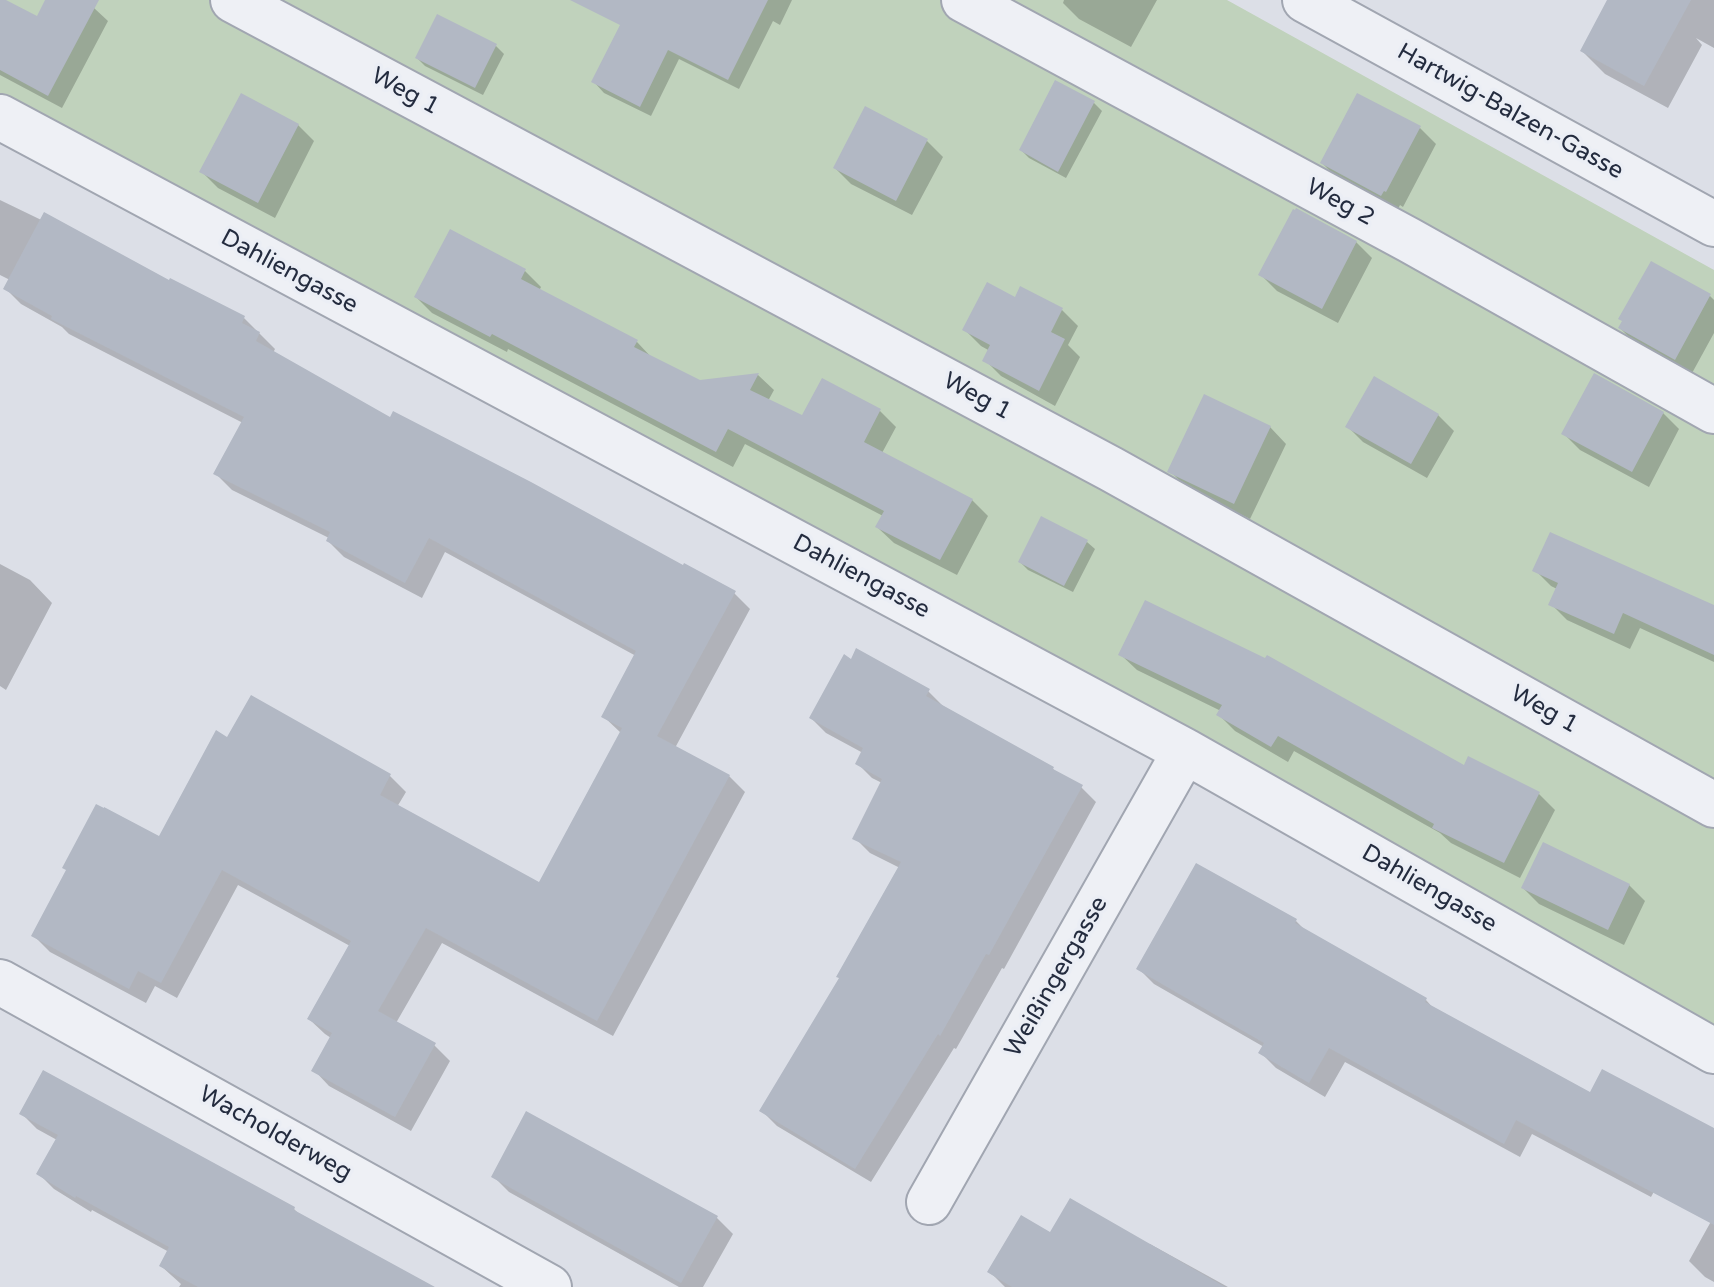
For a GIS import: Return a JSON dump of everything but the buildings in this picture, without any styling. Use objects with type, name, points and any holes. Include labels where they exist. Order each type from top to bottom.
[{"type":"street","name":"Weg 1","points":[[233,0],[1111,469],[1714,805]]},
{"type":"street","name":"Weg 2","points":[[964,0],[1395,233],[1714,411]]},
{"type":"street","name":"Hartwig-Balzen-Gasse","points":[[1305,0],[1714,224]]},
{"type":"street","name":"Dahliengasse","points":[[0,117],[1185,751],[1714,1051]]},
{"type":"street","name":"Weißingergasse","points":[[929,1202],[1185,751]]},
{"type":"street","name":"Wacholderweg","points":[[0,982],[549,1287]]},
{"type":"green space","points":[[0,0],[1227,0],[1714,270],[1714,1034],[0,106]]}]
